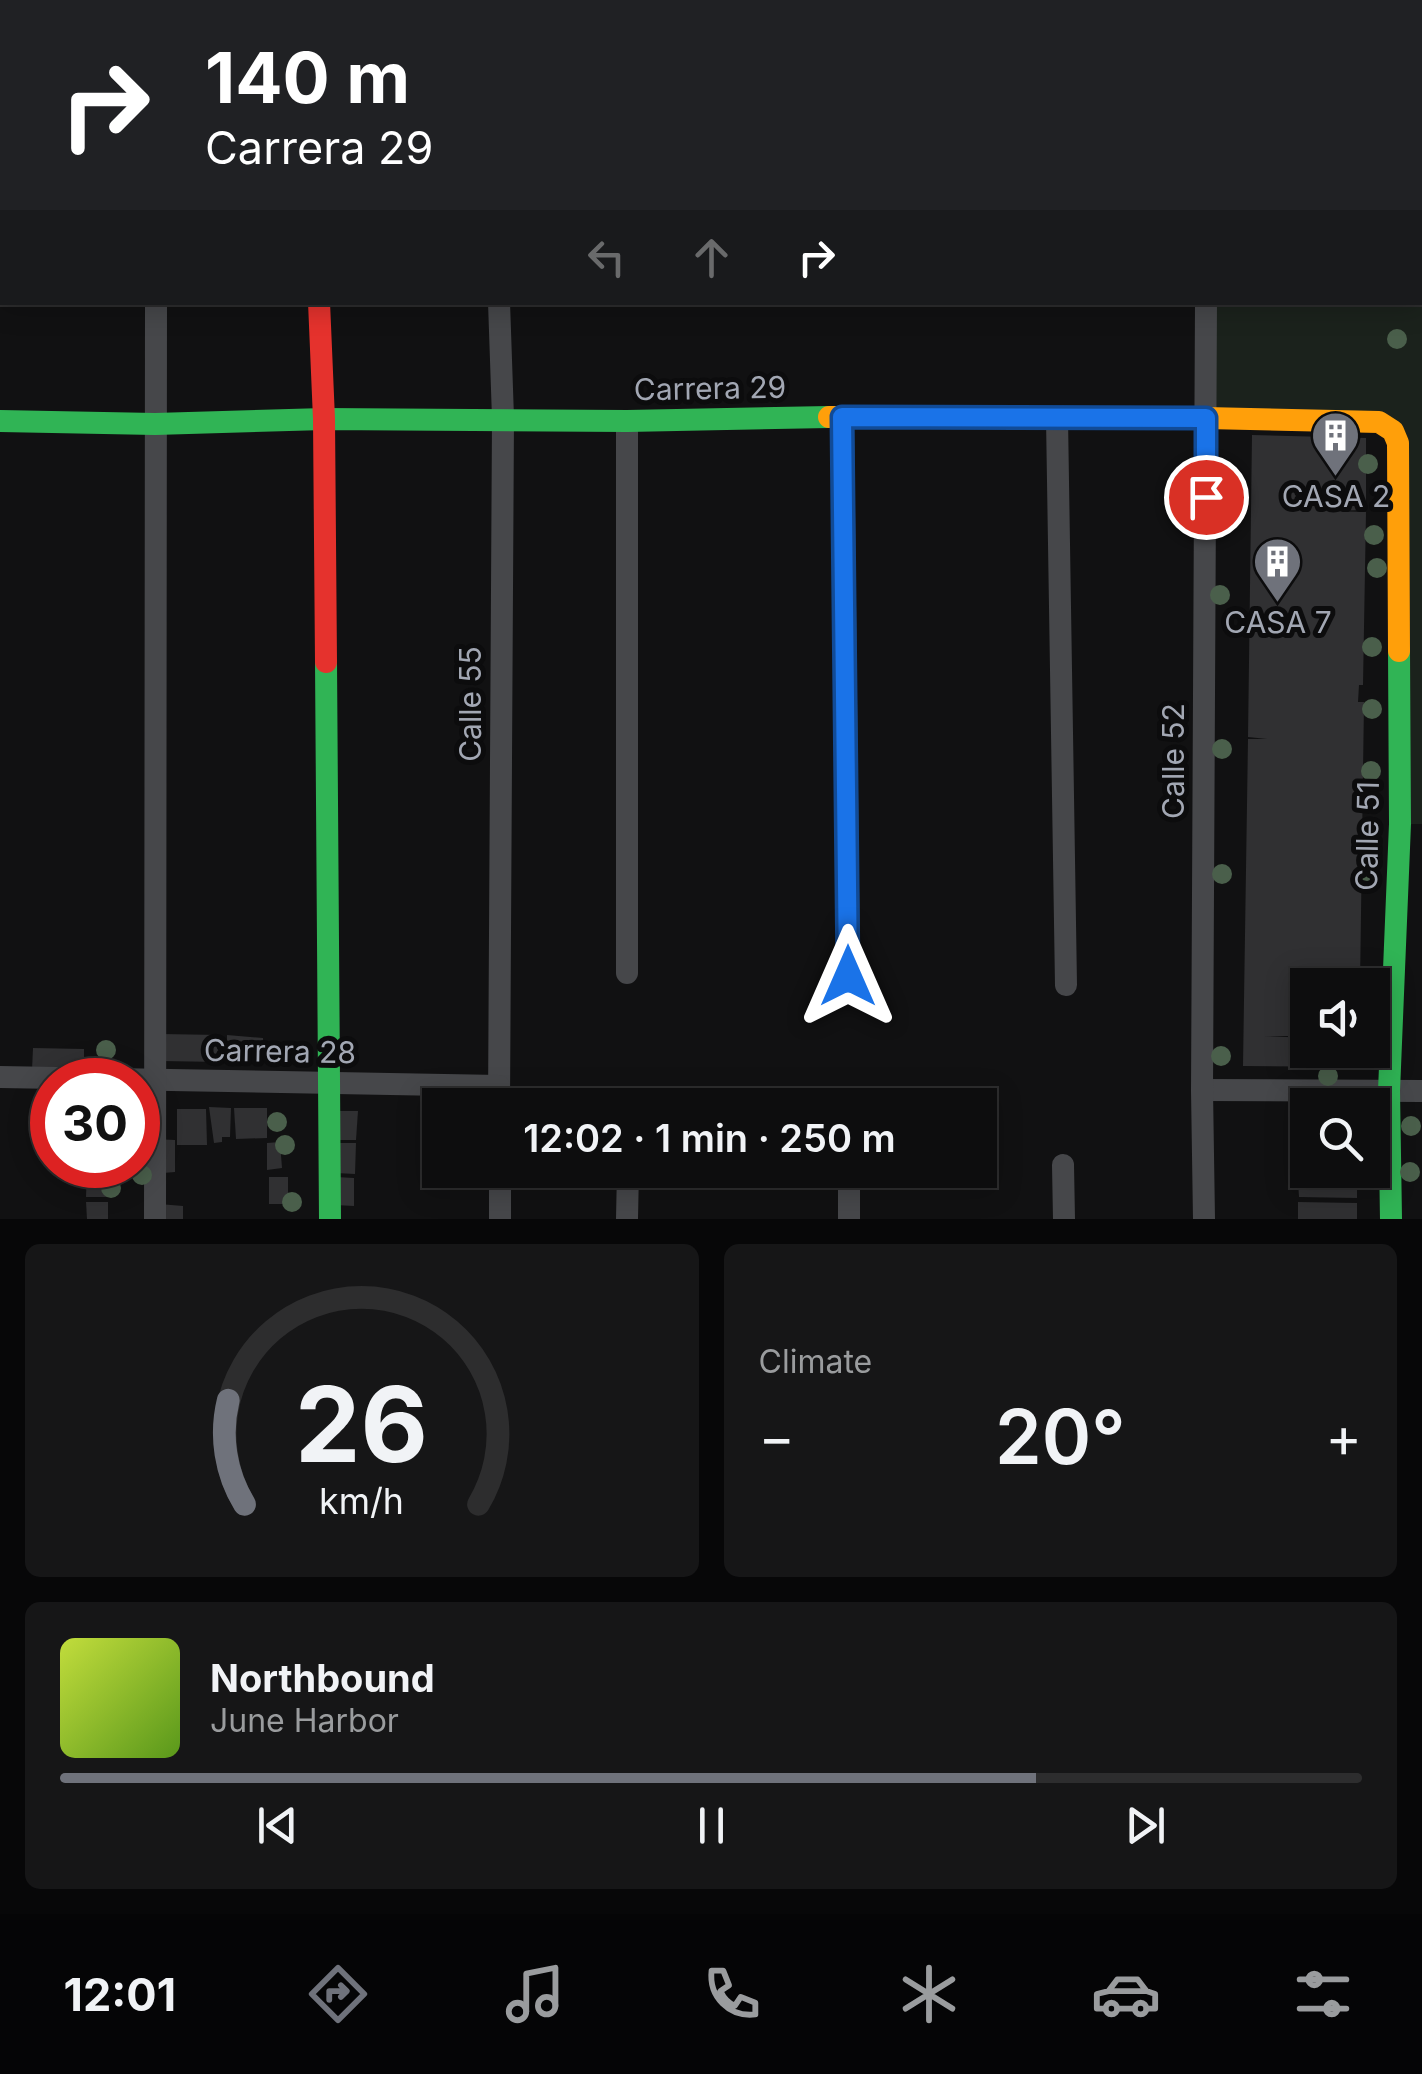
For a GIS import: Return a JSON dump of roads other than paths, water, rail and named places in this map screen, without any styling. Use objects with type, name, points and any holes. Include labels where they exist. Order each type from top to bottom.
[{"type":"street","points":[[156,305],[156,1058]]},
{"type":"street","points":[[319,305],[324,419],[330,1219]]},
{"type":"street","name":"Calle 55","points":[[499,305],[503,418],[499,1088]]},
{"type":"street","name":"Calle 52","points":[[1204,1219],[1206,305]]},
{"type":"street","points":[[842,417],[848,976]]},
{"type":"street","name":"Carrera 29","points":[[0,421],[155,424],[324,419],[627,421],[842,417],[1379,422],[1398,436],[1398,455]]},
{"type":"street","points":[[1057,418],[1066,985]]},
{"type":"street","points":[[627,421],[627,973]]},
{"type":"street","name":"Calle 51","points":[[1389,1088],[1400,824],[1398,455]]},
{"type":"street","name":"Carrera 28","points":[[0,1076],[30,1077]]},
{"type":"street","name":"Carrera 28","points":[[160,1079],[422,1090]]},
{"type":"street","points":[[1202,1090],[1290,1090]]},
{"type":"street","points":[[1390,1091],[1422,1091]]},
{"type":"street","name":"Calle 51","points":[[1390,1134],[1392,1219]]},
{"type":"street","points":[[1063,1166],[1064,1219]]},
{"type":"street","points":[[156,1188],[156,1219]]},
{"type":"street","points":[[500,1188],[500,1219]]},
{"type":"street","points":[[627,1219],[628,1188]]},
{"type":"street","points":[[849,1188],[849,1219]]},
{"type":"place","name":"CASA 2","points":[[1336,478]]},
{"type":"place","name":"CASA 7","points":[[1278,604]]}]
